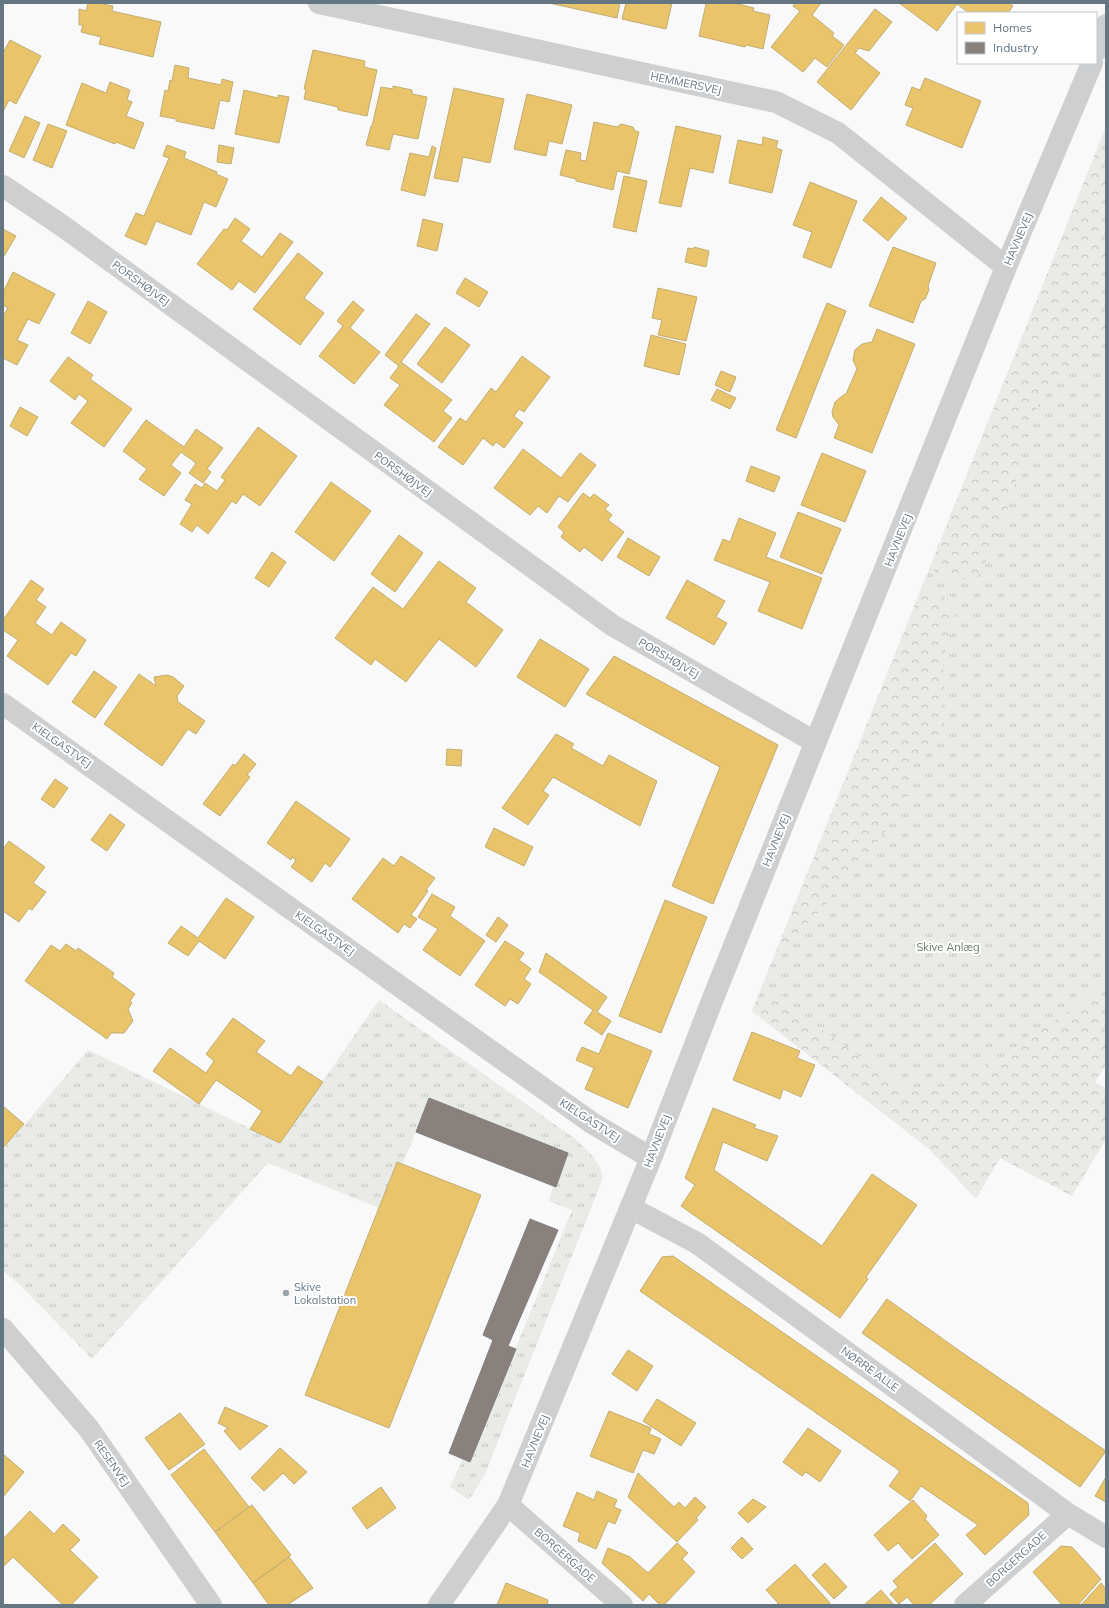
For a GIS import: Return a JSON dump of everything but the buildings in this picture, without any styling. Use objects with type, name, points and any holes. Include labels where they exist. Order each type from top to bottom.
[{"type":"street","name":"HEMMERSVEJ","points":[[319,3],[776,102],[838,133],[1006,267]]},
{"type":"street","points":[[1097,48],[1106,25]]},
{"type":"street","name":"HAVNEVEJ","points":[[439,1605],[508,1505],[631,1208],[1006,267],[1092,64]]},
{"type":"street","name":"PORSHØJVEJ","points":[[3,186],[64,227],[612,625],[816,742]]},
{"type":"street","name":"KIELGASTVEJ","points":[[3,704],[592,1124],[651,1158]]},
{"type":"street","name":"NØRRE ALLE","points":[[631,1208],[697,1243],[1068,1514],[1106,1537]]},
{"type":"street","name":"RESENVEJ","points":[[3,1329],[89,1429],[211,1605]]},
{"type":"street","name":"BORGERGADE","points":[[508,1505],[622,1605]]},
{"type":"street","name":"BORGERGADE","points":[[965,1605],[1068,1514]]},
{"type":"green space","name":"Skive Anlæg","points":[[1106,127],[1106,1030],[929,1149],[752,1011]]},
{"type":"green space","points":[[1106,127],[1106,349],[1078,364],[1060,377],[1040,402],[1028,430],[1016,481],[995,543],[977,577],[953,581],[936,575],[932,563]]},
{"type":"green space","points":[[931,591],[948,599],[954,615],[948,635],[943,670],[945,697],[944,725],[935,745],[921,748],[911,768],[914,783],[902,806],[872,850],[861,857],[834,890],[833,897],[775,956],[920,593]]},
{"type":"green space","points":[[1106,985],[1106,1065],[1095,1082],[1106,1088],[1106,1139],[1072,1196],[1000,1158],[976,1199],[929,1149],[752,1011],[756,1002],[777,994],[783,996],[806,1018],[883,1073],[908,1089],[927,1092],[951,1084],[1004,1056]]},
{"type":"green space","points":[[379,1000],[574,1138],[596,1161],[601,1172],[602,1179],[599,1188],[485,1474],[469,1500],[450,1487],[463,1459],[470,1461],[572,1210],[549,1201],[553,1186],[556,1187],[568,1153],[429,1098],[403,1164],[396,1162],[379,1208],[268,1163],[92,1359],[22,1287],[3,1271],[3,1150],[88,1050],[280,1143]]},
{"type":"place","name":"Skive Lokalstation","points":[[286,1293]]}]
